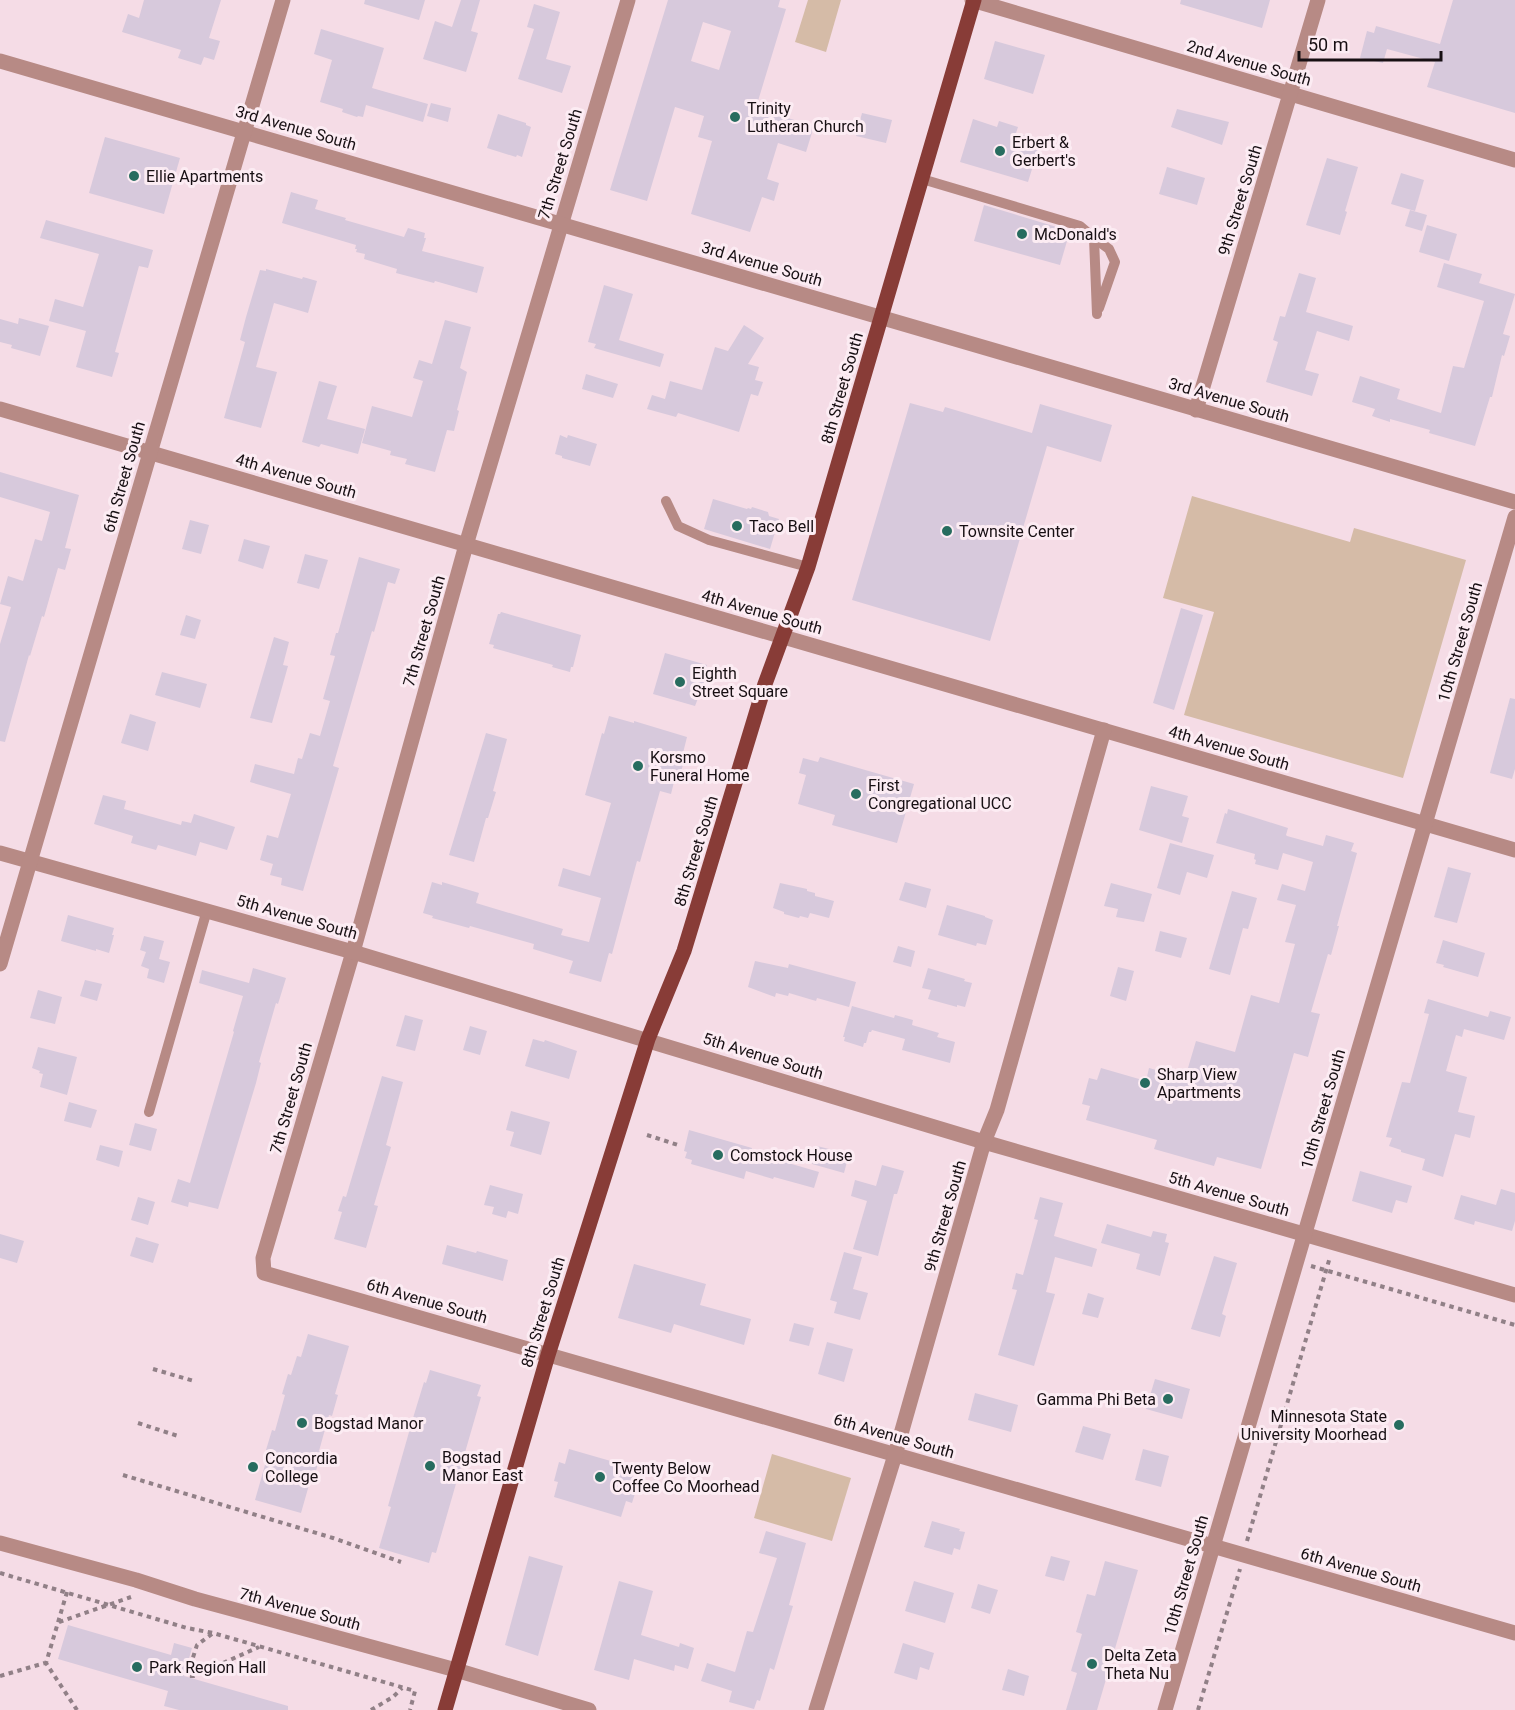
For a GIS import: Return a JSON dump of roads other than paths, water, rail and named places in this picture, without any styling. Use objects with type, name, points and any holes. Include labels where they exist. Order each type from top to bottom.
[{"type":"main road","name":"8th Street South","points":[[444,1710],[548,1355],[648,1039],[684,951],[765,684],[808,567],[974,0]]},
{"type":"street","name":"6th Street South","points":[[0,964],[284,0]]},
{"type":"street","name":"7th Street South","points":[[264,1273],[263,1258],[354,951],[466,545],[628,0]]},
{"type":"street","name":"2nd Avenue South","points":[[974,0],[1515,160]]},
{"type":"street","name":"9th Street South","points":[[1196,410],[1318,0]]},
{"type":"street","name":"3rd Avenue South","points":[[0,61],[1515,502]]},
{"type":"street","name":"4th Avenue South","points":[[0,409],[1515,850]]},
{"type":"street","name":"10th Street South","points":[[1165,1710],[1515,517]]},
{"type":"street","name":"9th Street South","points":[[816,1710],[895,1455],[984,1142],[997,1110],[1104,730]]},
{"type":"street","name":"5th Avenue South","points":[[0,854],[354,951],[984,1142],[1515,1295]]},
{"type":"street","name":"6th Avenue South","points":[[264,1273],[1515,1633]]},
{"type":"street","name":"7th Avenue South","points":[[0,1543],[456,1670],[589,1710]]},
{"type":"lane","points":[[922,179],[1080,225],[1109,249],[1115,262],[1097,314],[1094,238]]},
{"type":"lane","points":[[666,501],[678,526],[709,540],[808,567]]},
{"type":"lane","points":[[149,1112],[207,910]]},
{"type":"place","name":"Trinity Lutheran Church","points":[[735,117]]},
{"type":"place","name":"Erbert & Gerbert's","points":[[1000,151]]},
{"type":"place","name":"Ellie Apartments","points":[[134,176]]},
{"type":"place","name":"McDonald's","points":[[1022,234]]},
{"type":"place","name":"Taco Bell","points":[[737,526]]},
{"type":"place","name":"Townsite Center","points":[[947,531]]},
{"type":"place","name":"Eighth Street Square","points":[[680,682]]},
{"type":"place","name":"Korsmo Funeral Home","points":[[638,766]]},
{"type":"place","name":"First Congregational UCC","points":[[856,794]]},
{"type":"place","name":"Sharp View Apartments","points":[[1145,1083]]},
{"type":"place","name":"Comstock House","points":[[718,1155]]},
{"type":"place","name":"Gamma Phi Beta","points":[[1168,1399]]},
{"type":"place","name":"Bogstad Manor","points":[[302,1423]]},
{"type":"place","name":"Minnesota State University Moorhead","points":[[1399,1425]]},
{"type":"place","name":"Bogstad Manor East","points":[[430,1466]]},
{"type":"place","name":"Concordia College","points":[[253,1467]]},
{"type":"place","name":"Twenty Below Coffee Co Moorhead","points":[[600,1477]]},
{"type":"place","name":"Delta Zeta Theta Nu","points":[[1092,1664]]},
{"type":"place","name":"Park Region Hall","points":[[137,1667]]}]
